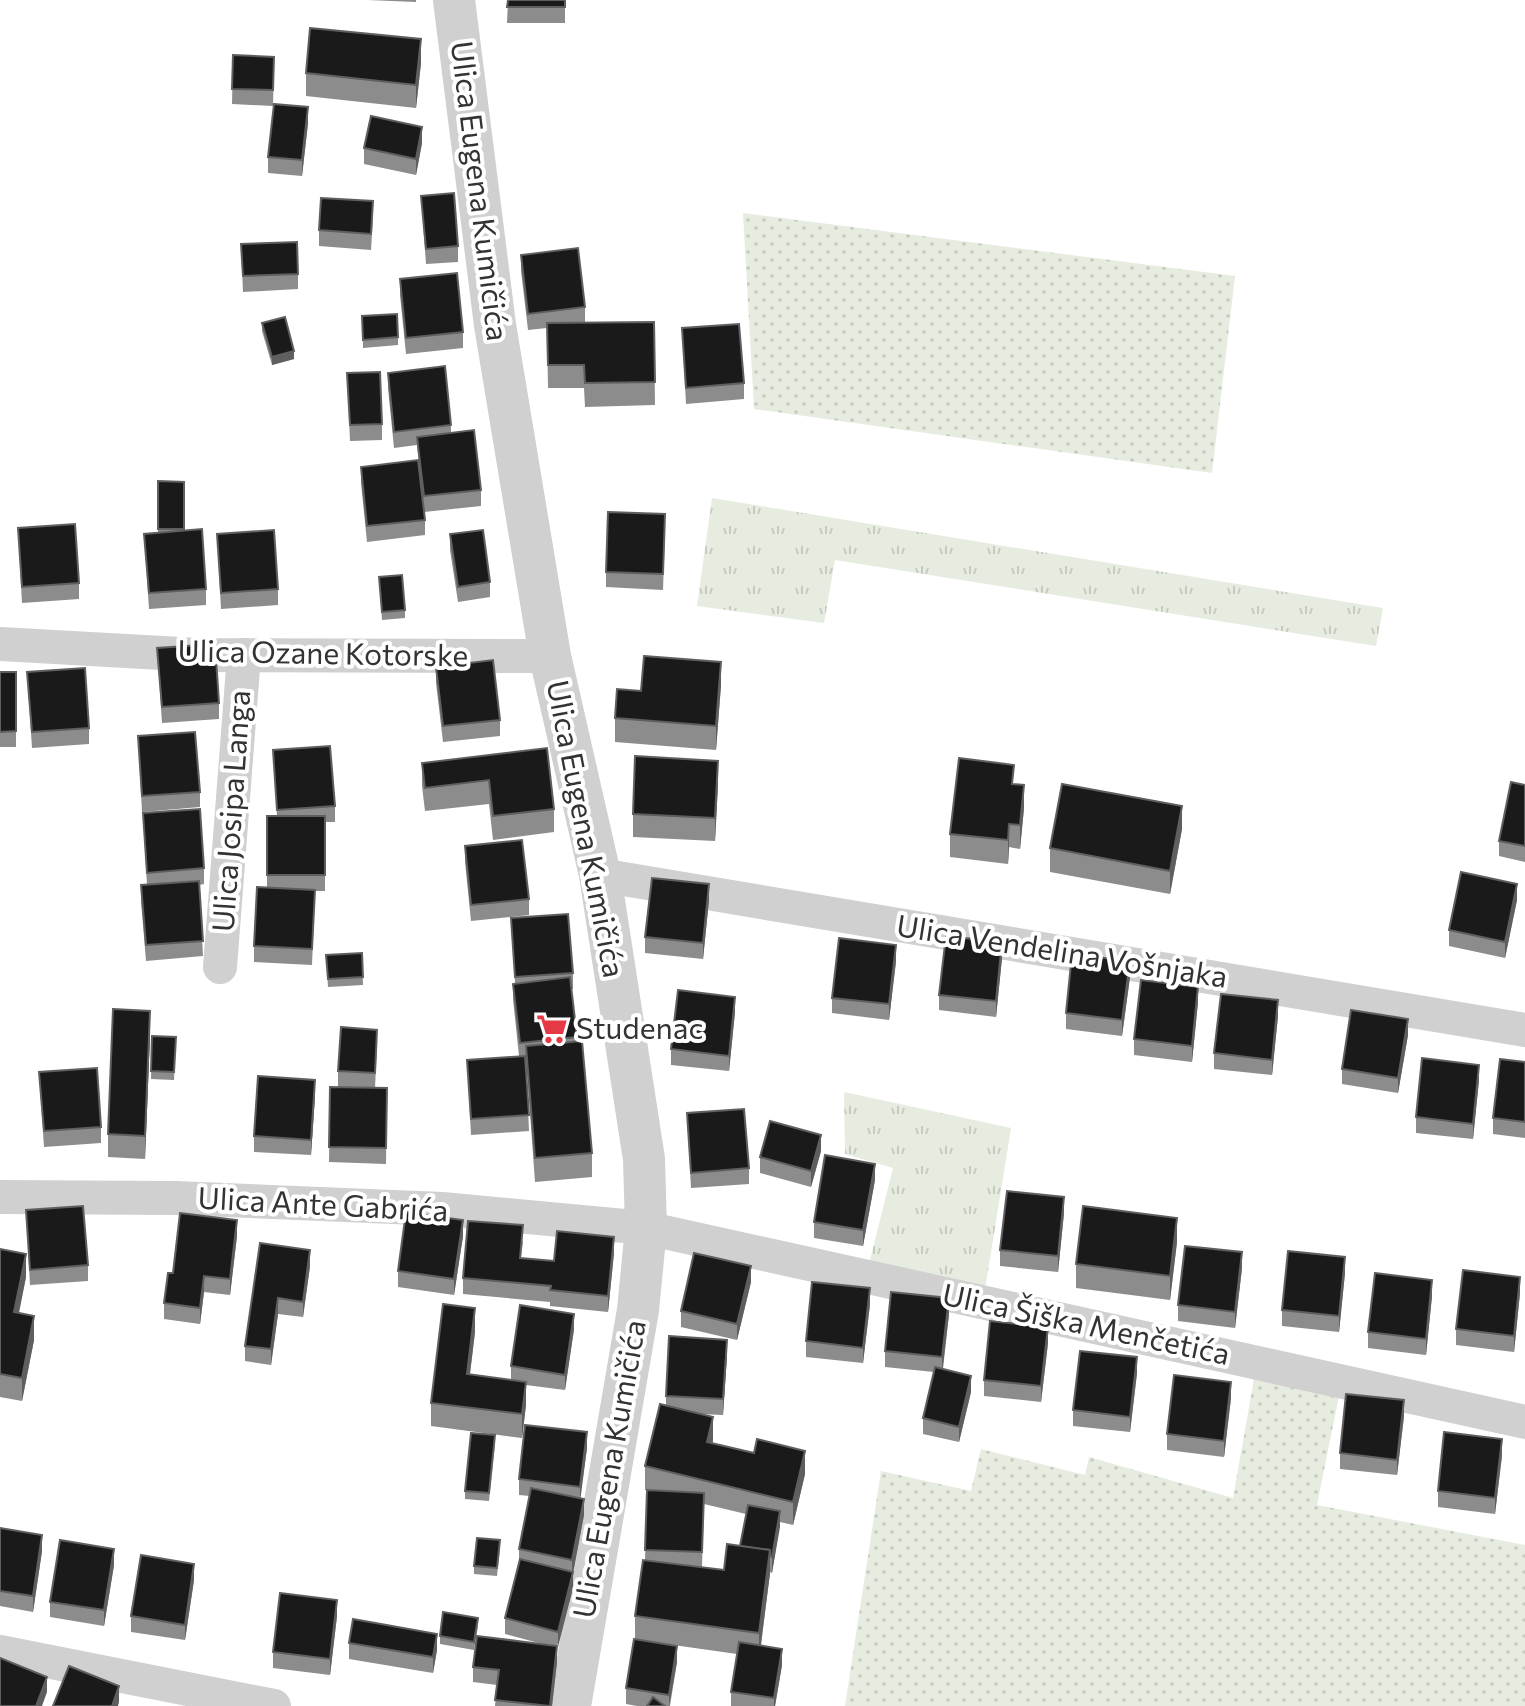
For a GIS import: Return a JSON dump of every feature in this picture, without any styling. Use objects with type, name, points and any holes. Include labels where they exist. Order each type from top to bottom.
[{"type":"street","name":"Ulica Eugena Kumičića","points":[[454,0],[495,325],[550,656],[600,875],[644,1159],[646,1228],[638,1310],[570,1706]]},
{"type":"street","name":"Ulica Ozane Kotorske","points":[[0,644],[244,655],[550,656]]},
{"type":"street","name":"Ulica Josipa Langa","points":[[220,967],[244,655]]},
{"type":"street","name":"Ulica Vendelina Vošnjaka","points":[[600,875],[1525,1030]]},
{"type":"street","name":"Ulica Ante Gabrića","points":[[0,1197],[175,1198],[442,1209],[646,1228]]},
{"type":"street","name":"Ulica Šiška Menčetića","points":[[646,1228],[1525,1422]]},
{"type":"street","points":[[0,1652],[274,1706]]},
{"type":"green space","points":[[743,213],[1235,276],[1212,473],[754,409]]},
{"type":"green space","points":[[712,498],[1383,608],[1376,646],[835,560],[824,623],[697,606]]},
{"type":"green space","points":[[844,1092],[1011,1128],[983,1302],[866,1276],[893,1168],[845,1154]]},
{"type":"green space","points":[[1257,1362],[1342,1381],[1317,1505],[1525,1545],[1525,1706],[845,1706],[881,1471],[971,1491],[981,1449],[1085,1475],[1089,1457],[1233,1498]]},
{"type":"building","points":[[508,0],[565,0],[565,7],[507,7]]},
{"type":"building","points":[[310,28],[421,39],[416,85],[306,73]]},
{"type":"building","points":[[233,55],[274,57],[273,90],[232,89]]},
{"type":"building","points":[[274,104],[308,107],[302,160],[268,157]]},
{"type":"building","points":[[371,116],[422,127],[416,159],[364,148]]},
{"type":"building","points":[[454,193],[458,246],[426,249],[421,196]]},
{"type":"building","points":[[321,198],[373,201],[371,234],[319,230]]},
{"type":"building","points":[[297,242],[298,274],[243,276],[241,244]]},
{"type":"building","points":[[578,248],[585,307],[528,314],[521,255]]},
{"type":"building","points":[[457,273],[463,332],[406,338],[400,279]]},
{"type":"building","points":[[397,314],[398,337],[363,340],[362,316]]},
{"type":"building","points":[[285,317],[294,351],[272,357],[262,323]]},
{"type":"building","points":[[654,322],[655,382],[585,383],[584,365],[548,365],[547,323]]},
{"type":"building","points":[[739,324],[744,383],[686,388],[682,328]]},
{"type":"building","points":[[445,366],[451,425],[394,432],[388,373]]},
{"type":"building","points":[[380,372],[382,424],[350,425],[347,373]]},
{"type":"building","points":[[474,430],[481,490],[424,496],[417,437]]},
{"type":"building","points":[[418,460],[425,520],[367,526],[361,467]]},
{"type":"building","points":[[158,481],[184,482],[184,529],[158,529]]},
{"type":"building","points":[[608,512],[665,514],[663,574],[606,572]]},
{"type":"building","points":[[75,524],[79,583],[22,587],[18,528]]},
{"type":"building","points":[[202,529],[206,589],[149,593],[144,534]]},
{"type":"building","points":[[274,530],[278,589],[221,593],[217,534]]},
{"type":"building","points":[[483,530],[490,582],[458,587],[450,534]]},
{"type":"building","points":[[402,575],[405,610],[382,612],[379,577]]},
{"type":"building","points":[[215,644],[219,703],[162,707],[157,648]]},
{"type":"building","points":[[644,656],[721,662],[716,726],[615,718],[617,689],[641,691]]},
{"type":"building","points":[[493,660],[500,720],[443,726],[436,667]]},
{"type":"building","points":[[85,668],[89,728],[32,732],[27,672]]},
{"type":"building","points":[[0,672],[16,672],[16,731],[0,732]]},
{"type":"building","points":[[195,732],[200,792],[142,796],[138,736]]},
{"type":"building","points":[[330,746],[335,806],[277,810],[273,750]]},
{"type":"building","points":[[547,748],[554,809],[493,816],[489,780],[425,788],[422,763]]},
{"type":"building","points":[[635,756],[718,761],[715,818],[633,814]]},
{"type":"building","points":[[959,758],[1014,765],[1012,784],[1024,785],[1020,825],[1009,824],[1008,840],[950,834]]},
{"type":"building","points":[[1511,782],[1525,785],[1525,846],[1499,841]]},
{"type":"building","points":[[1062,784],[1182,806],[1170,871],[1050,848]]},
{"type":"building","points":[[200,809],[204,868],[147,873],[143,813]]},
{"type":"building","points":[[267,816],[325,816],[325,875],[267,875]]},
{"type":"building","points":[[522,840],[529,899],[471,905],[465,846]]},
{"type":"building","points":[[1461,872],[1517,884],[1505,942],[1449,930]]},
{"type":"building","points":[[652,878],[709,884],[703,943],[645,937]]},
{"type":"building","points":[[199,881],[203,941],[146,945],[141,885]]},
{"type":"building","points":[[257,887],[315,890],[312,949],[254,946]]},
{"type":"building","points":[[568,914],[573,973],[515,977],[511,918]]},
{"type":"building","points":[[946,936],[1002,942],[996,1001],[939,995]]},
{"type":"building","points":[[839,938],[896,945],[889,1004],[832,998]]},
{"type":"building","points":[[362,953],[363,977],[328,979],[326,955]]},
{"type":"building","points":[[1072,954],[1130,961],[1122,1020],[1066,1013]]},
{"type":"building","points":[[570,977],[577,1037],[520,1043],[513,984]]},
{"type":"building","points":[[1141,980],[1198,987],[1192,1046],[1134,1039]]},
{"type":"building","points":[[678,990],[735,997],[729,1056],[671,1049]]},
{"type":"building","points":[[1221,994],[1278,1000],[1272,1060],[1214,1053]]},
{"type":"building","points":[[113,1009],[150,1011],[145,1136],[108,1134]]},
{"type":"building","points":[[1351,1010],[1408,1019],[1398,1078],[1342,1069]]},
{"type":"building","points":[[341,1027],[377,1030],[375,1073],[338,1071]]},
{"type":"building","points":[[152,1036],[176,1037],[174,1072],[151,1071]]},
{"type":"building","points":[[582,1041],[592,1153],[535,1158],[526,1046]]},
{"type":"building","points":[[525,1056],[529,1115],[471,1119],[467,1060]]},
{"type":"building","points":[[1422,1058],[1479,1065],[1473,1124],[1416,1117]]},
{"type":"building","points":[[1500,1059],[1525,1062],[1525,1122],[1493,1118]]},
{"type":"building","points":[[97,1068],[101,1127],[44,1131],[39,1072]]},
{"type":"building","points":[[258,1076],[315,1080],[311,1140],[254,1136]]},
{"type":"building","points":[[330,1087],[387,1088],[386,1148],[329,1147]]},
{"type":"building","points":[[744,1109],[749,1168],[691,1173],[687,1113]]},
{"type":"building","points":[[770,1121],[821,1135],[811,1171],[760,1157]]},
{"type":"building","points":[[825,1155],[875,1164],[863,1230],[814,1222]]},
{"type":"building","points":[[1007,1191],[1064,1197],[1058,1256],[1000,1250]]},
{"type":"building","points":[[83,1206],[88,1265],[30,1270],[26,1210]]},
{"type":"building","points":[[1083,1206],[1177,1218],[1170,1276],[1076,1264]]},
{"type":"building","points":[[406,1212],[463,1220],[454,1279],[398,1271]]},
{"type":"building","points":[[180,1213],[237,1220],[230,1279],[204,1276],[200,1308],[164,1303],[168,1273],[173,1273]]},
{"type":"building","points":[[468,1221],[523,1225],[520,1258],[554,1261],[557,1231],[614,1237],[608,1296],[550,1290],[551,1286],[463,1278]]},
{"type":"building","points":[[260,1243],[310,1250],[303,1302],[278,1298],[271,1349],[245,1346]]},
{"type":"building","points":[[1185,1246],[1242,1252],[1235,1312],[1178,1305]]},
{"type":"building","points":[[0,1249],[26,1254],[14,1312],[34,1316],[22,1378],[0,1374]]},
{"type":"building","points":[[1288,1251],[1345,1257],[1339,1316],[1282,1310]]},
{"type":"building","points":[[694,1253],[751,1266],[737,1324],[681,1311]]},
{"type":"building","points":[[1463,1270],[1520,1277],[1514,1336],[1456,1329]]},
{"type":"building","points":[[1375,1273],[1432,1280],[1426,1339],[1368,1332]]},
{"type":"building","points":[[812,1282],[870,1288],[863,1348],[806,1341]]},
{"type":"building","points":[[891,1292],[949,1298],[942,1357],[885,1351]]},
{"type":"building","points":[[443,1304],[475,1308],[467,1374],[526,1382],[522,1414],[431,1403]]},
{"type":"building","points":[[520,1305],[574,1314],[565,1375],[511,1366]]},
{"type":"building","points":[[990,1321],[1048,1327],[1041,1386],[984,1380]]},
{"type":"building","points":[[669,1336],[727,1340],[723,1399],[666,1396]]},
{"type":"building","points":[[1080,1351],[1137,1357],[1130,1417],[1073,1410]]},
{"type":"building","points":[[935,1367],[971,1376],[959,1427],[923,1418]]},
{"type":"building","points":[[1174,1375],[1231,1382],[1224,1441],[1167,1434]]},
{"type":"building","points":[[1346,1394],[1404,1400],[1397,1460],[1340,1453]]},
{"type":"building","points":[[660,1404],[713,1417],[707,1442],[754,1453],[757,1439],[805,1451],[793,1502],[645,1466]]},
{"type":"building","points":[[525,1425],[587,1432],[580,1487],[519,1479]]},
{"type":"building","points":[[1444,1432],[1502,1439],[1495,1498],[1438,1491]]},
{"type":"building","points":[[471,1433],[495,1435],[489,1493],[465,1491]]},
{"type":"building","points":[[531,1488],[584,1499],[572,1560],[519,1549]]},
{"type":"building","points":[[647,1490],[704,1493],[702,1552],[645,1550]]},
{"type":"building","points":[[748,1505],[780,1511],[772,1557],[770,1550],[740,1546]]},
{"type":"building","points":[[0,1528],[42,1535],[33,1596],[0,1591]]},
{"type":"building","points":[[477,1538],[500,1540],[497,1568],[474,1566]]},
{"type":"building","points":[[60,1540],[114,1549],[104,1610],[50,1602]]},
{"type":"building","points":[[727,1544],[770,1550],[759,1633],[635,1616],[643,1560],[724,1570]]},
{"type":"building","points":[[141,1555],[194,1564],[185,1625],[131,1616]]},
{"type":"building","points":[[520,1559],[573,1572],[558,1632],[505,1618]]},
{"type":"building","points":[[280,1593],[337,1600],[330,1659],[273,1652]]},
{"type":"building","points":[[443,1612],[478,1618],[474,1642],[440,1636]]},
{"type":"building","points":[[353,1619],[437,1634],[433,1657],[349,1643]]},
{"type":"building","points":[[477,1636],[557,1646],[550,1706],[495,1700],[499,1670],[473,1667]]},
{"type":"building","points":[[634,1639],[677,1646],[669,1695],[626,1688]]},
{"type":"building","points":[[739,1642],[782,1649],[774,1698],[731,1692]]},
{"type":"building","points":[[0,1658],[47,1677],[36,1706],[0,1706]]},
{"type":"building","points":[[69,1666],[119,1686],[112,1706],[53,1706]]},
{"type":"building","points":[[653,1697],[665,1706],[647,1706]]},
{"type":"place","name":"Studenac","points":[[552,1029]]}]
